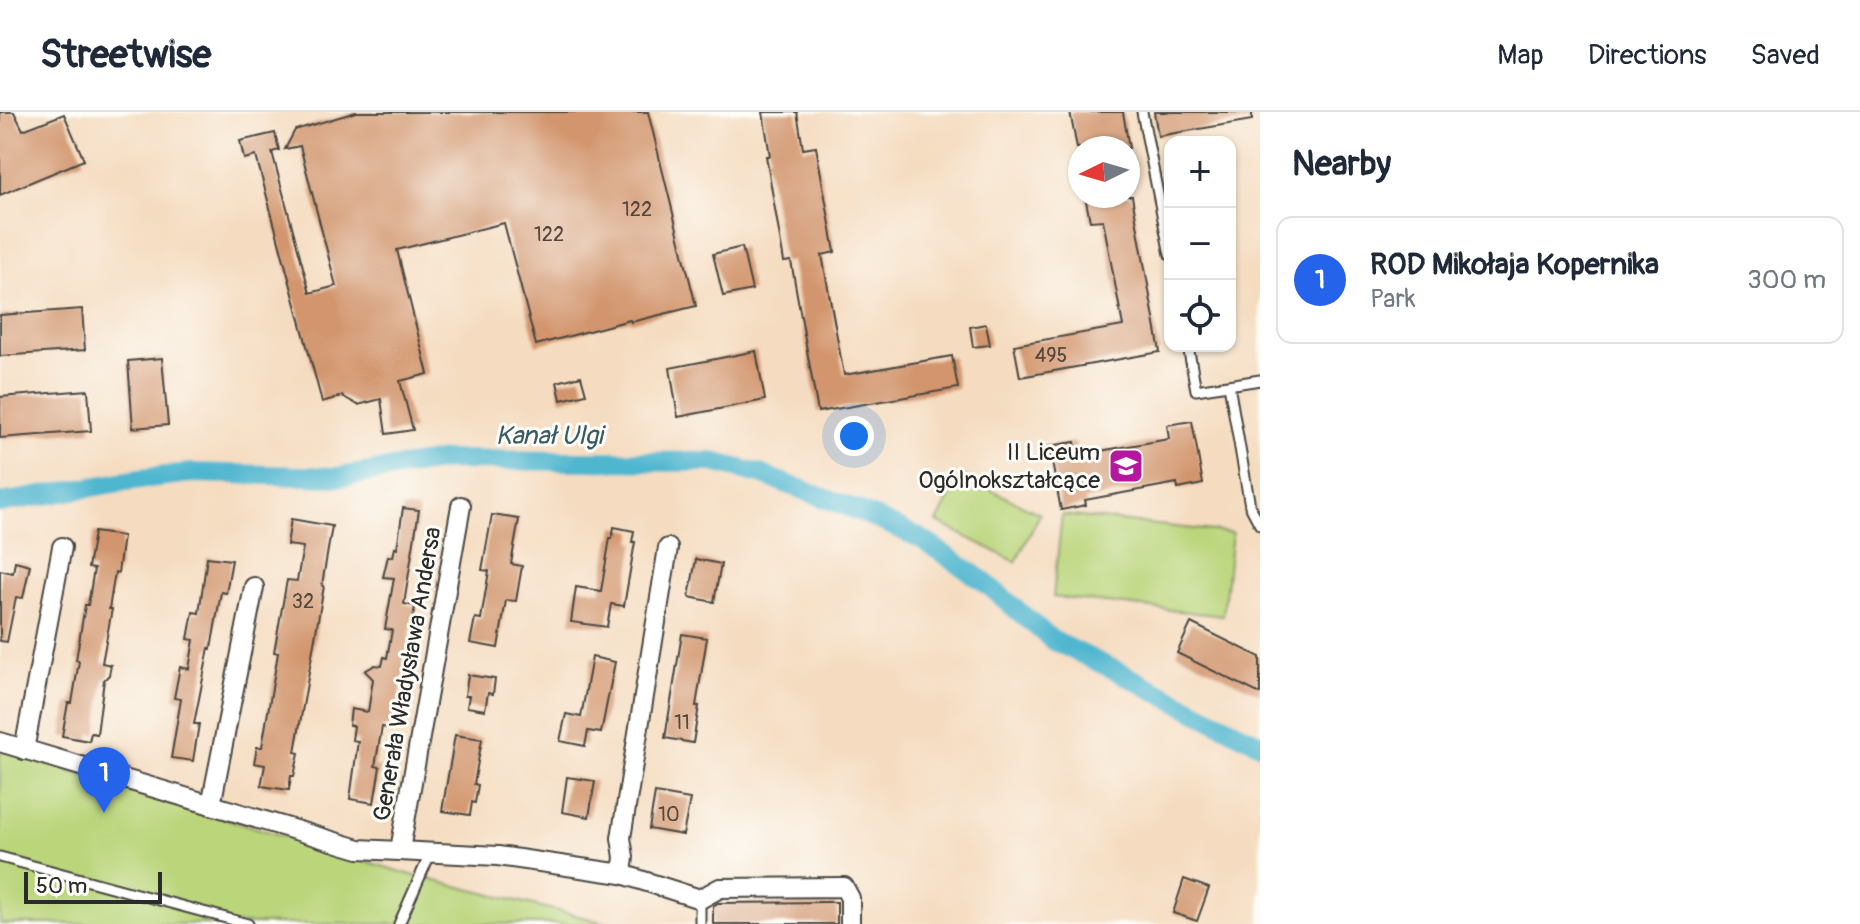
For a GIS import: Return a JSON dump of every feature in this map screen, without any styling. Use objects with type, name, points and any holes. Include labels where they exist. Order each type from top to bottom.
[{"type":"street","name":"Generała Władysława Andersa","points":[[400,850],[461,506]]},
{"type":"street","points":[[24,750],[62,547]]},
{"type":"street","points":[[622,874],[624,857],[621,838],[668,548]]},
{"type":"street","points":[[211,805],[254,587]]},
{"type":"street","name":"Generała Władysława Andersa","points":[[0,742],[359,849],[498,856],[622,874],[700,899]]},
{"type":"street","points":[[700,899],[720,888],[844,887],[850,898],[850,924]]},
{"type":"lane","points":[[1142,112],[1164,224]]},
{"type":"lane","points":[[1189,352],[1196,390],[1260,380]]},
{"type":"lane","points":[[1229,385],[1250,506],[1260,525]]},
{"type":"lane","points":[[399,924],[431,852]]},
{"type":"lane","points":[[0,857],[248,924]]},
{"type":"lane","points":[[700,899],[700,924]]},
{"type":"green space","points":[[961,475],[1040,514],[1016,562],[937,522]]},
{"type":"green space","points":[[1062,515],[1232,533],[1223,616],[1053,597]]},
{"type":"green space","points":[[0,750],[415,876],[611,924],[0,924]]},
{"type":"building","points":[[0,112],[14,112],[23,130],[64,114],[84,160],[0,195]]},
{"type":"building","points":[[356,112],[648,112],[696,306],[536,345],[504,223],[397,250],[428,374],[400,381],[413,430],[386,434],[381,399],[358,405],[342,396],[322,402],[256,156],[244,159],[240,141],[275,133],[279,150],[272,152],[310,293],[336,286],[300,146],[285,149],[295,130]]},
{"type":"building","points":[[763,112],[797,112],[803,149],[816,147],[835,252],[822,255],[844,375],[952,356],[958,388],[818,412],[791,261],[784,262],[766,156],[770,156]]},
{"type":"building","points":[[1070,112],[1123,112],[1127,136],[1075,136]]},
{"type":"building","points":[[1154,112],[1252,112],[1252,120],[1158,136]]},
{"type":"building","points":[[1087,208],[1134,208],[1160,352],[1020,377],[1014,345],[1123,326],[1103,220],[1090,221]]},
{"type":"building","points":[[742,247],[752,290],[723,296],[713,254]]},
{"type":"building","points":[[82,309],[85,350],[0,356],[0,315]]},
{"type":"building","points":[[986,324],[990,345],[973,347],[970,327]]},
{"type":"building","points":[[756,351],[765,400],[678,417],[670,368]]},
{"type":"building","points":[[162,358],[168,425],[133,428],[128,361]]},
{"type":"building","points":[[581,376],[586,394],[561,400],[557,382]]},
{"type":"building","points":[[88,390],[91,431],[0,438],[0,397]]},
{"type":"building","name":"II Liceum Ogólnokształcące","points":[[1192,421],[1203,484],[1178,489],[1177,483],[1085,500],[1086,505],[1061,510],[1049,446],[1075,442],[1077,455],[1169,439],[1167,425]]},
{"type":"building","points":[[403,508],[419,510],[404,604],[415,606],[394,729],[382,727],[375,766],[380,767],[374,803],[350,799],[358,741],[352,740],[354,726],[349,725],[351,709],[368,712],[373,679],[365,671],[375,665],[382,666],[384,657],[387,658],[392,630],[385,629],[394,578],[383,577],[388,556],[393,557],[397,548]]},
{"type":"building","points":[[492,515],[519,519],[511,564],[522,566],[516,601],[506,600],[498,648],[470,643],[475,618],[481,619],[489,571],[482,570]]},
{"type":"building","points":[[291,519],[332,526],[295,752],[299,753],[289,790],[261,786],[265,765],[254,763],[257,747],[262,747],[287,580],[297,581],[303,547],[287,545]]},
{"type":"building","points":[[614,527],[634,531],[632,542],[635,542],[624,606],[611,604],[607,627],[571,622],[576,587],[601,591]]},
{"type":"building","points":[[94,532],[123,536],[102,663],[111,665],[109,675],[104,680],[97,734],[91,733],[89,741],[62,736],[68,703],[72,703],[85,605],[88,605],[94,569],[88,568]]},
{"type":"building","points":[[207,557],[232,560],[226,593],[221,592],[194,724],[199,724],[193,761],[171,758],[181,699],[174,698],[180,667],[189,669],[194,640],[188,639],[193,612],[199,613]]},
{"type":"building","points":[[696,559],[721,564],[714,602],[689,597]]},
{"type":"building","points":[[15,561],[30,565],[23,598],[16,597],[7,642],[0,641],[0,570],[13,573]]},
{"type":"building","points":[[1191,623],[1260,657],[1260,694],[1177,653]]},
{"type":"building","points":[[682,634],[707,638],[693,743],[665,738]]},
{"type":"building","points":[[592,657],[615,662],[601,733],[588,731],[585,746],[560,741],[566,714],[581,717]]},
{"type":"building","points":[[468,675],[495,679],[493,694],[488,693],[485,710],[467,707]]},
{"type":"building","points":[[455,735],[482,739],[474,784],[478,785],[470,815],[442,811]]},
{"type":"building","points":[[567,777],[595,781],[589,817],[562,812]]},
{"type":"building","points":[[655,793],[690,799],[683,835],[649,829]]},
{"type":"building","points":[[1184,879],[1209,888],[1197,921],[1173,913]]},
{"type":"building","points":[[837,902],[837,924],[713,924],[713,906],[718,903]]},
{"type":"waterway","name":"Kanał Ulgi","points":[[0,503],[191,473],[339,477],[446,460],[713,462],[760,474],[854,509],[920,538],[982,580],[1052,640],[1260,744]]},
{"type":"place","name":"II Liceum Ogólnokształcące","points":[[1126,466]]},
{"type":"place","name":"ROD Mikołaja Kopernika","points":[[104,813]]}]
